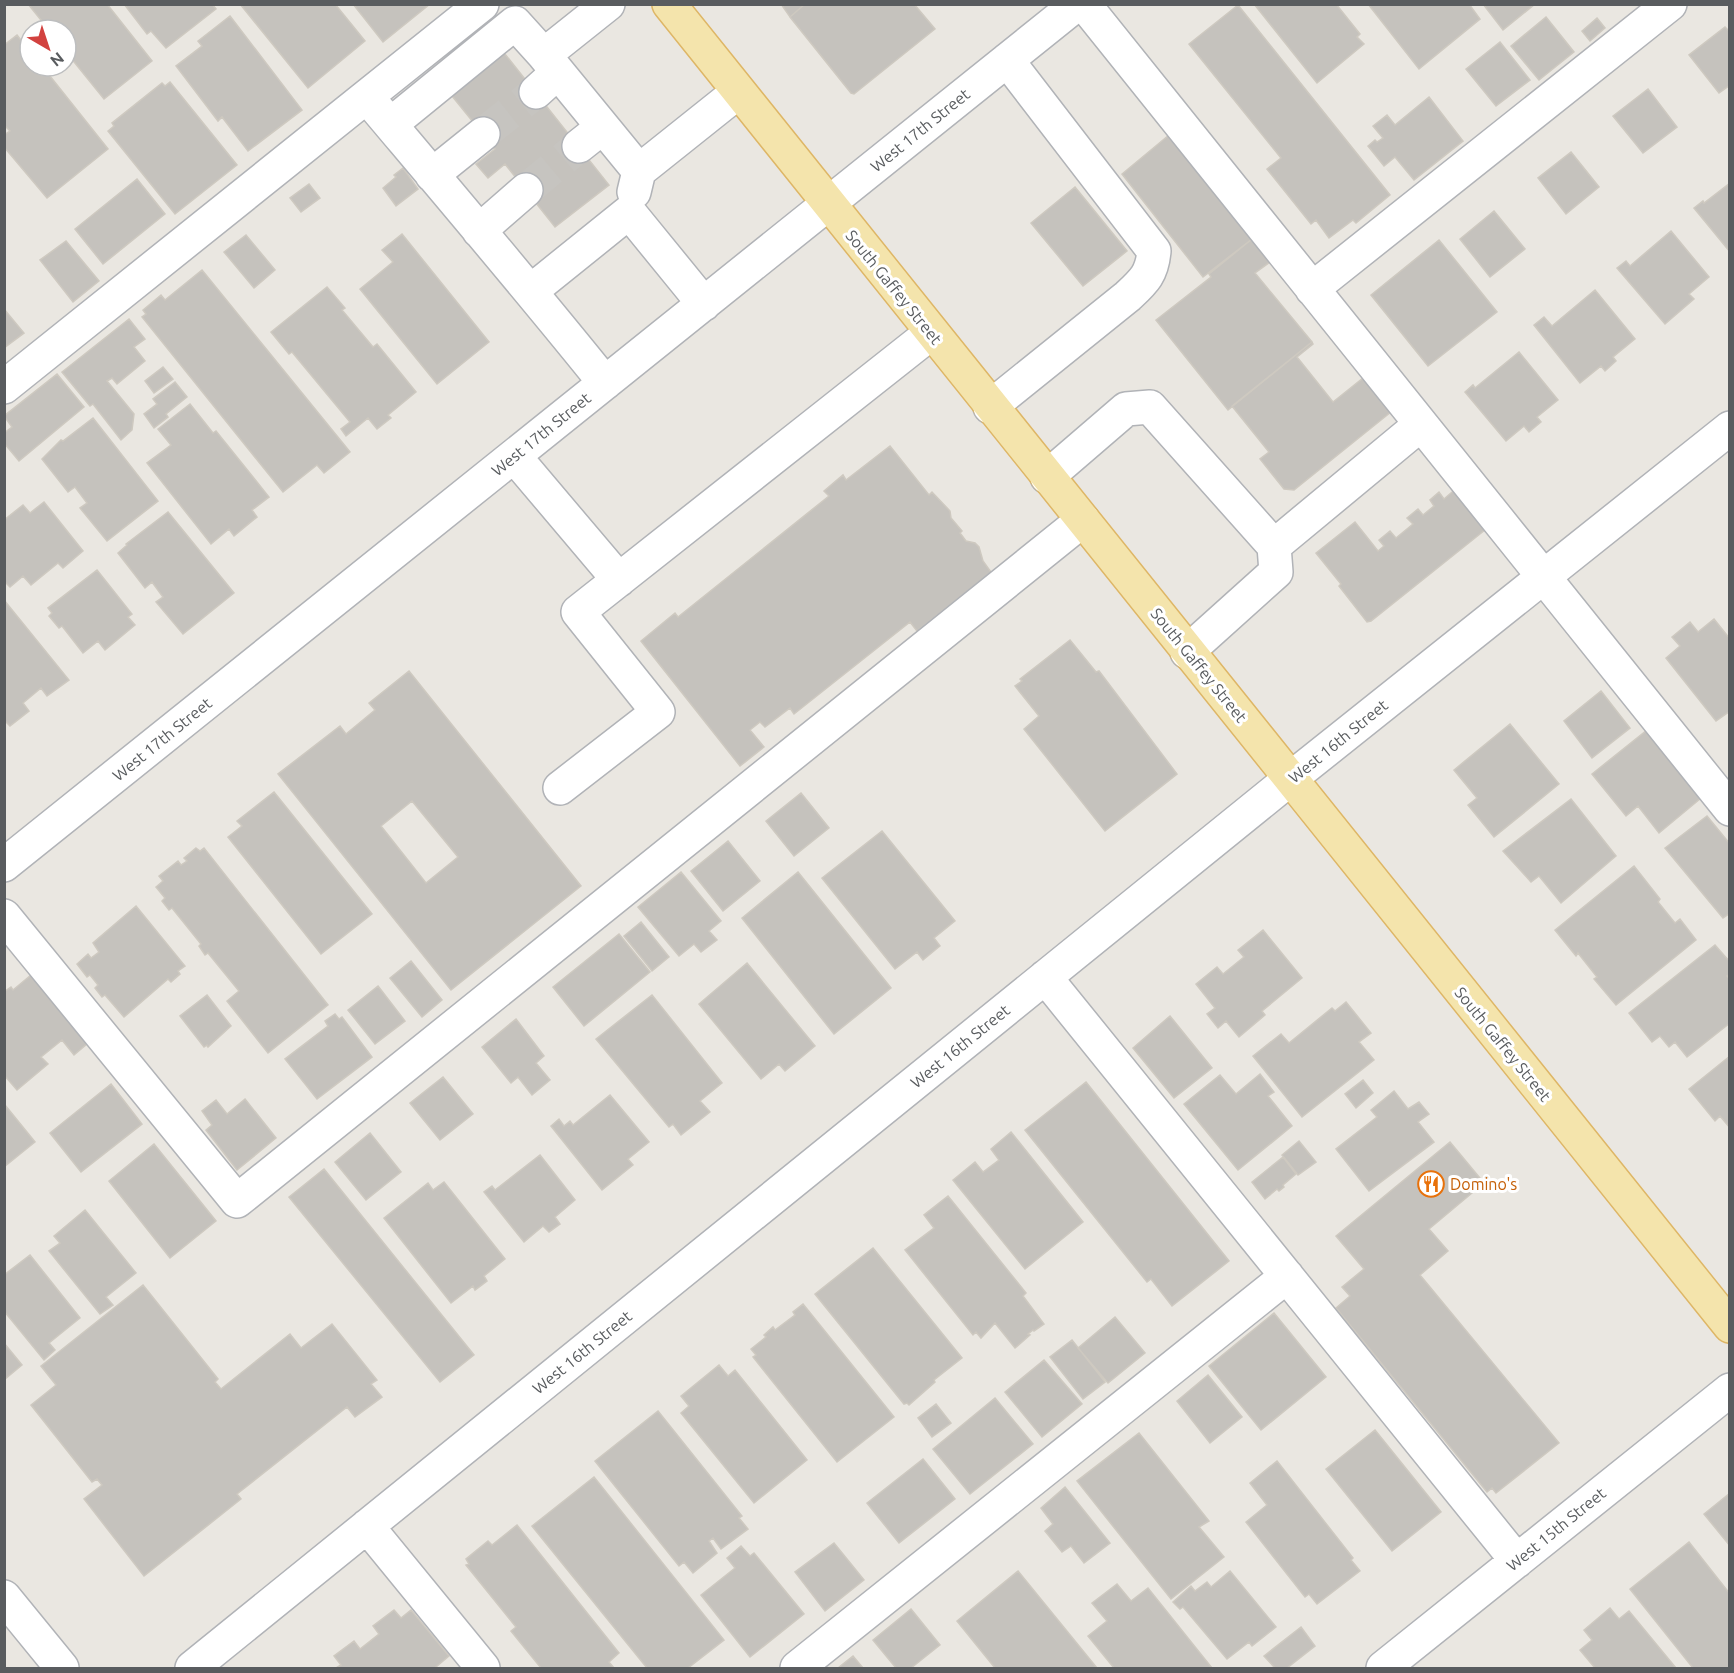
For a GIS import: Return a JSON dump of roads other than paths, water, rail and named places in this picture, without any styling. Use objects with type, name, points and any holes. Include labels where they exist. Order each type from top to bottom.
[{"type":"main road","name":"South Gaffey Street","points":[[669,4],[990,407],[1730,1326]]},
{"type":"street","points":[[4,387],[482,4]]},
{"type":"street","points":[[546,73],[608,4]]},
{"type":"street","name":"West 17th Street","points":[[4,865],[1077,4]]},
{"type":"street","points":[[1084,4],[1730,809]]},
{"type":"street","points":[[1312,289],[1670,4]]},
{"type":"street","points":[[391,124],[516,23],[546,73],[591,137],[639,171]]},
{"type":"street","points":[[990,407],[1128,296],[1146,278],[1153,265],[1154,251],[1007,60]]},
{"type":"street","points":[[531,291],[629,212],[639,171],[738,92]]},
{"type":"street","points":[[367,97],[605,382]]},
{"type":"street","points":[[432,175],[483,134]]},
{"type":"street","points":[[478,231],[526,190]]},
{"type":"street","points":[[629,212],[704,304]]},
{"type":"street","points":[[560,788],[658,712],[578,612],[932,333]]},
{"type":"street","points":[[1047,477],[1126,409],[1150,407],[1274,546],[1276,572],[1187,652]]},
{"type":"street","points":[[1274,546],[1420,425]]},
{"type":"street","name":"West 16th Street","points":[[192,1668],[1290,779],[1730,428]]},
{"type":"street","points":[[514,456],[619,580]]},
{"type":"street","points":[[4,916],[237,1201],[1083,520]]},
{"type":"street","points":[[1045,977],[1517,1561]]},
{"type":"street","points":[[797,1668],[1287,1276]]},
{"type":"street","name":"West 15th Street","points":[[1383,1668],[1730,1390]]},
{"type":"street","points":[[367,1526],[483,1668]]},
{"type":"street","points":[[4,1597],[62,1668]]},
{"type":"tunnel","points":[[483,134],[536,92]]},
{"type":"tunnel","points":[[526,190],[579,146]]},
{"type":"place","name":"Domino's","points":[[1431,1184]]}]
